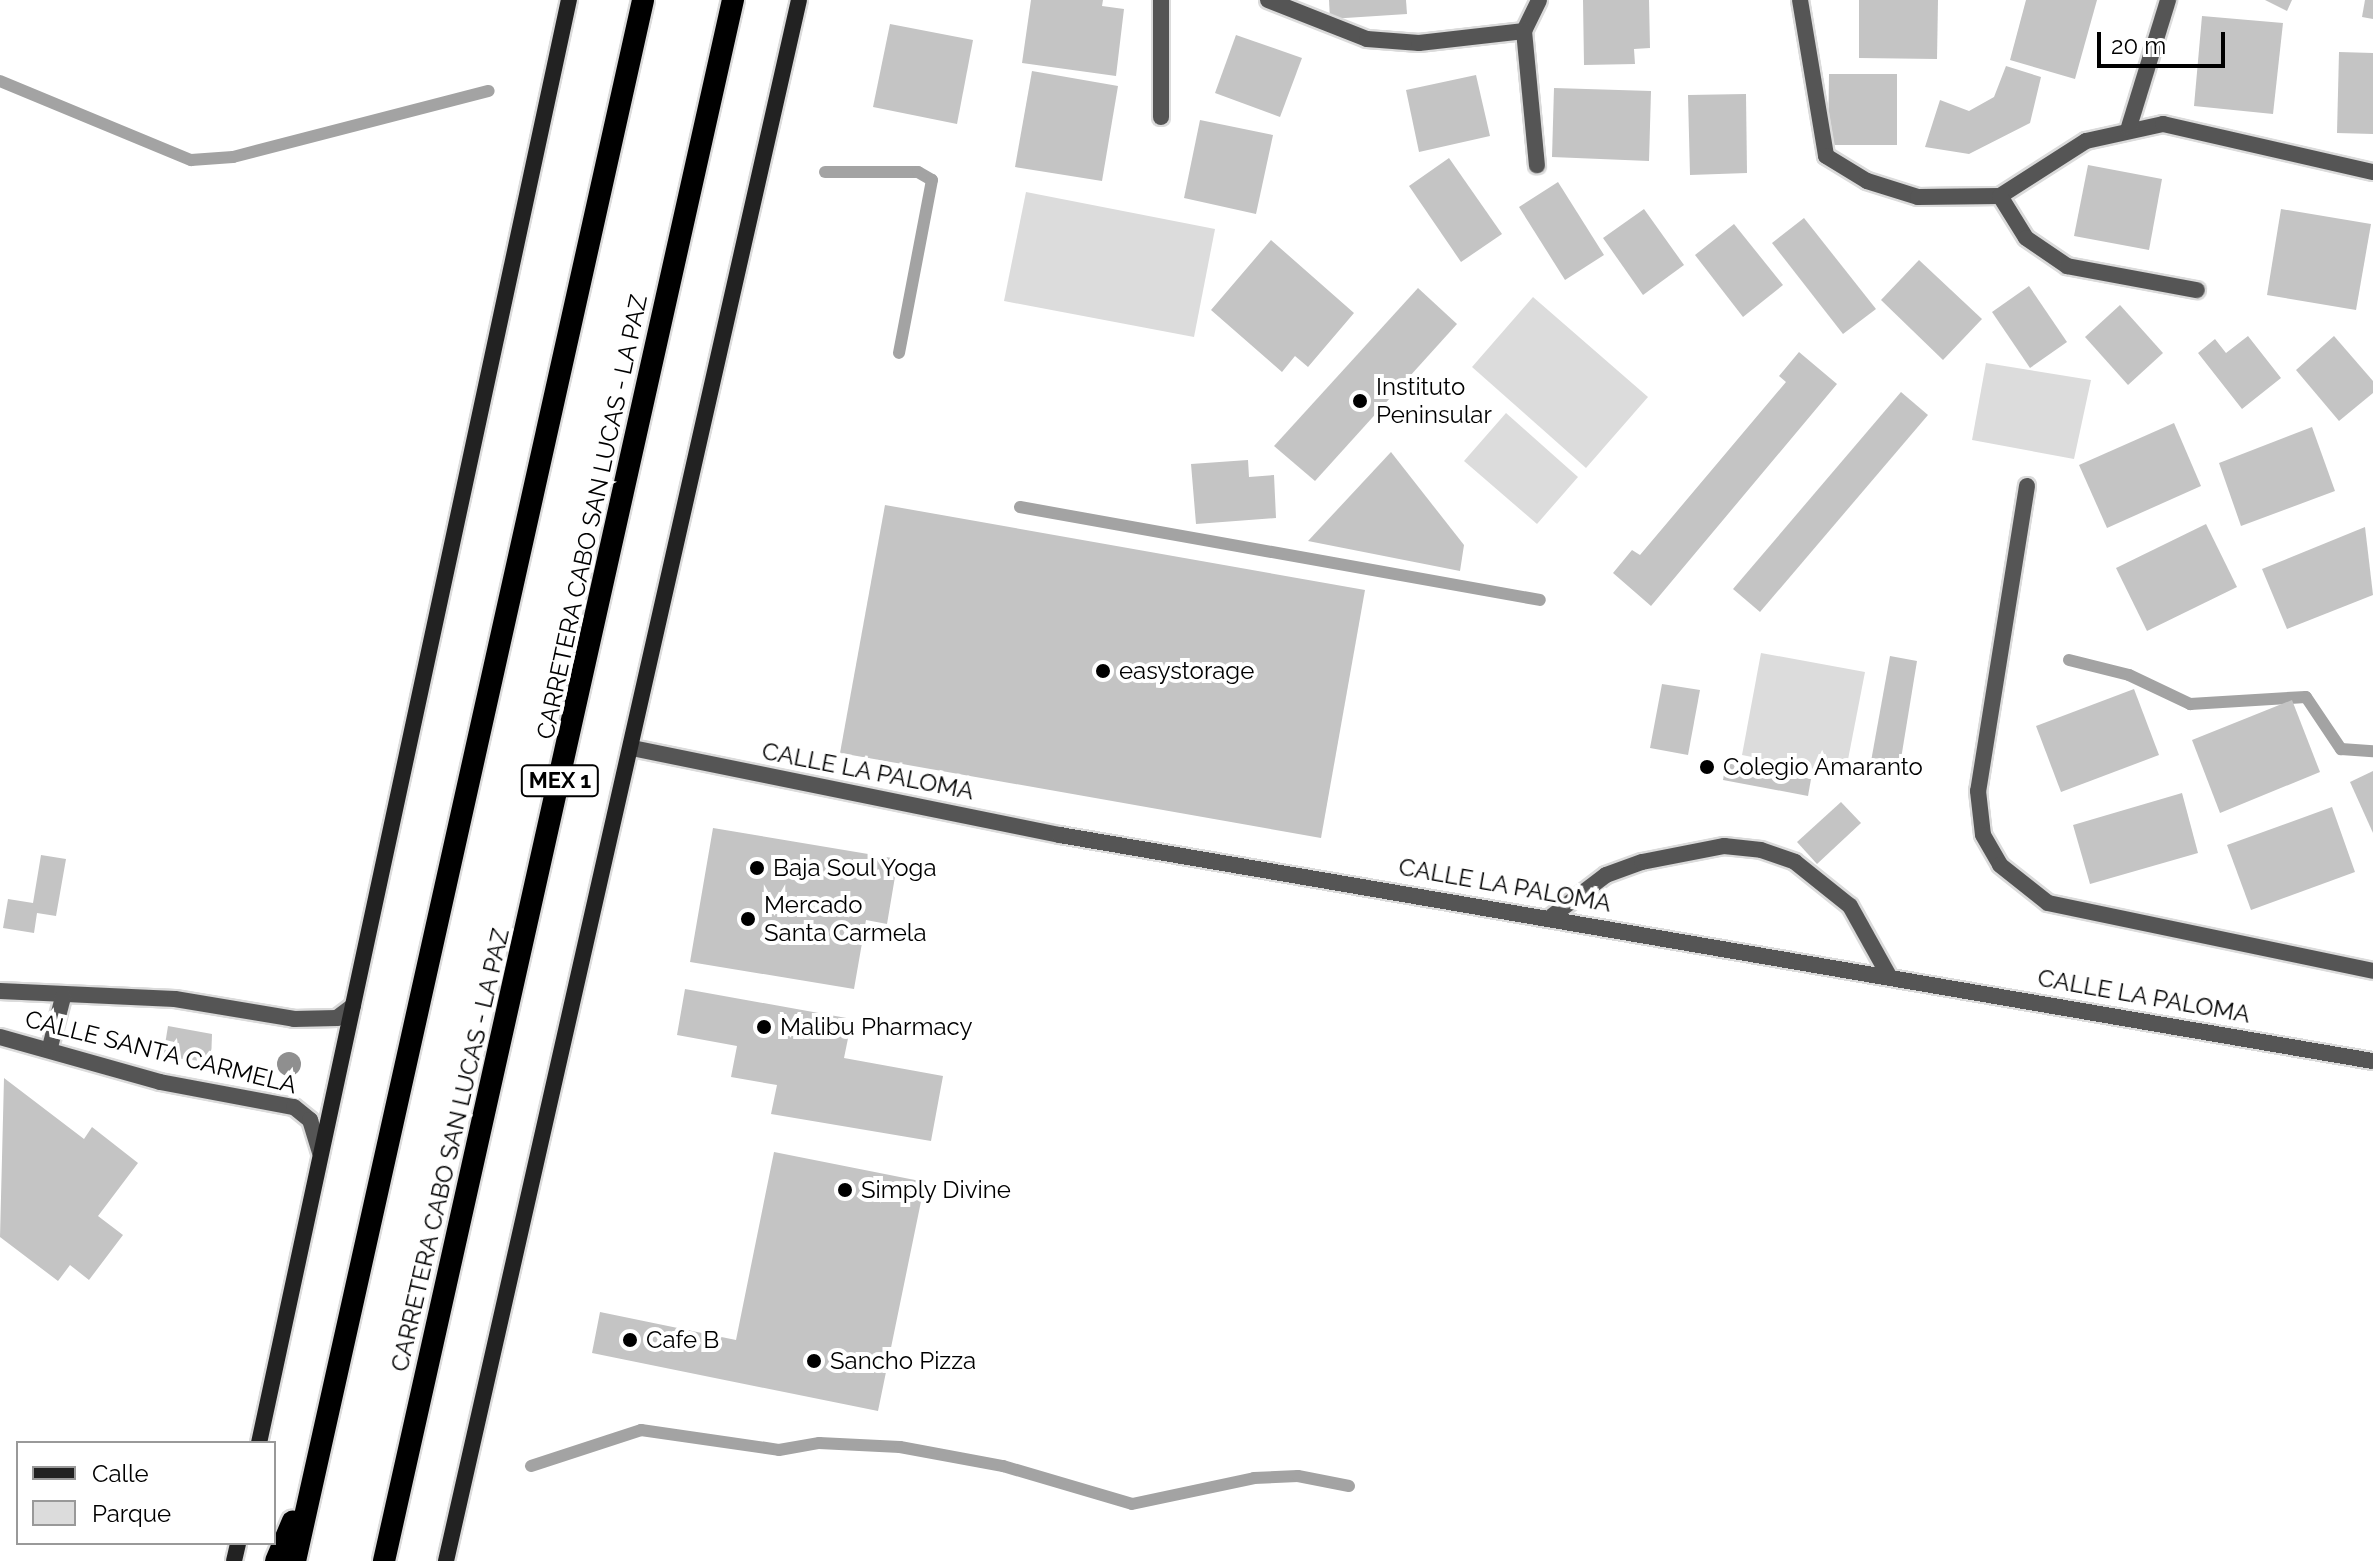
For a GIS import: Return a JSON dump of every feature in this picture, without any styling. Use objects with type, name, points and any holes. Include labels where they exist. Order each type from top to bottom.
[{"type":"highway","points":[[295,1561],[643,0]]},
{"type":"highway","name":"CARRETERA CABO SAN LUCAS - LA PAZ","points":[[384,1561],[733,0]]},
{"type":"highway","points":[[276,1561],[317,1464]]},
{"type":"main road","points":[[259,1441],[569,0]]},
{"type":"main road","points":[[446,1561],[799,0]]},
{"type":"street","points":[[1161,0],[1161,117]]},
{"type":"street","points":[[1268,0],[1367,39],[1419,43],[1524,31]]},
{"type":"street","points":[[1537,165],[1524,31],[1539,0]]},
{"type":"street","points":[[1800,0],[1826,156],[1867,181],[1918,197],[2000,196],[2086,141],[2129,127],[2163,124],[2373,172]]},
{"type":"street","points":[[2129,127],[2168,0]]},
{"type":"street","points":[[2000,196],[2026,238],[2067,266],[2197,290]]},
{"type":"street","points":[[2027,486],[1978,791],[1983,835],[2000,865],[2048,903],[2373,971]]},
{"type":"street","name":"CALLE LA PALOMA","points":[[632,748],[1060,835],[1552,916],[2373,1061]]},
{"type":"street","points":[[1552,916],[1606,875],[1642,862],[1724,846],[1761,850],[1795,862],[1850,906],[1889,976]]},
{"type":"street","name":"CALLE SANTA CARMELA","points":[[0,991],[63,997],[175,999],[305,1020],[337,1018],[353,1006]]},
{"type":"street","points":[[50,1047],[63,997]]},
{"type":"street","name":"CALLE SANTA CARMELA","points":[[0,1037],[50,1047],[160,1082],[294,1107],[316,1130],[320,1163]]},
{"type":"green space","points":[[1026,192],[1215,229],[1194,337],[1004,301]]},
{"type":"green space","points":[[1533,297],[1648,397],[1586,468],[1472,367]]},
{"type":"green space","points":[[1986,363],[2091,380],[2074,459],[1972,440]]},
{"type":"green space","points":[[1506,413],[1578,477],[1537,524],[1464,461]]},
{"type":"green space","points":[[1761,653],[1865,672],[1845,775],[1742,755]]},
{"type":"building","points":[[1031,0],[1103,0],[1102,6],[1124,9],[1116,76],[1022,63]]},
{"type":"building","points":[[1329,0],[1406,0],[1407,14],[1330,19]]},
{"type":"building","points":[[1583,0],[1649,0],[1650,48],[1634,49],[1635,64],[1584,65]]},
{"type":"building","points":[[1859,0],[1938,0],[1937,59],[1859,58]]},
{"type":"building","points":[[2026,0],[2097,0],[2075,79],[2010,60]]},
{"type":"building","points":[[2265,0],[2292,0],[2287,11]]},
{"type":"building","points":[[2365,0],[2373,0],[2373,19],[2362,17]]},
{"type":"building","points":[[2202,16],[2283,23],[2273,114],[2194,106]]},
{"type":"building","points":[[890,24],[973,40],[957,124],[873,107]]},
{"type":"building","points":[[1236,35],[1302,58],[1280,117],[1215,93]]},
{"type":"building","points":[[2339,52],[2373,53],[2373,134],[2337,133]]},
{"type":"building","points":[[2006,66],[2041,77],[2030,123],[1969,154],[1925,147],[1940,100],[1969,111],[1994,97]]},
{"type":"building","points":[[1032,71],[1118,86],[1102,181],[1015,167]]},
{"type":"building","points":[[1829,74],[1897,74],[1897,145],[1828,145]]},
{"type":"building","points":[[1476,75],[1490,136],[1419,152],[1406,90]]},
{"type":"building","points":[[1554,88],[1651,91],[1649,161],[1552,157]]},
{"type":"building","points":[[1746,94],[1747,173],[1690,175],[1688,95]]},
{"type":"building","points":[[1200,120],[1273,135],[1256,214],[1184,198]]},
{"type":"building","points":[[1449,158],[1502,234],[1461,262],[1409,186]]},
{"type":"building","points":[[2088,165],[2162,179],[2149,250],[2074,236]]},
{"type":"building","points":[[1558,182],[1604,255],[1565,280],[1519,207]]},
{"type":"building","points":[[1644,209],[1684,265],[1643,295],[1603,238]]},
{"type":"building","points":[[2281,209],[2371,224],[2356,310],[2267,295]]},
{"type":"building","points":[[1804,218],[1876,309],[1843,334],[1772,243]]},
{"type":"building","points":[[1734,224],[1783,285],[1743,317],[1695,255]]},
{"type":"building","points":[[1271,240],[1354,313],[1308,367],[1295,356],[1282,372],[1211,310]]},
{"type":"building","points":[[1919,260],[1982,319],[1943,360],[1881,300]]},
{"type":"building","points":[[2029,286],[2067,342],[2030,368],[1992,312]]},
{"type":"building","name":"Instituto Peninsular","points":[[1418,288],[1457,324],[1315,481],[1274,446]]},
{"type":"building","points":[[2120,305],[2163,353],[2128,385],[2085,337]]},
{"type":"building","points":[[2248,336],[2281,378],[2242,409],[2198,353],[2215,339],[2226,353]]},
{"type":"building","points":[[2334,336],[2373,381],[2373,393],[2339,421],[2296,370]]},
{"type":"building","points":[[1799,352],[1837,384],[1651,606],[1613,573],[1632,550],[1640,555],[1786,382],[1779,376]]},
{"type":"building","points":[[1901,392],[1928,415],[1760,612],[1733,589]]},
{"type":"building","points":[[2174,423],[2201,486],[2107,528],[2079,465]]},
{"type":"building","points":[[2312,427],[2335,491],[2241,526],[2219,463]]},
{"type":"building","points":[[1391,452],[1464,545],[1460,571],[1308,541]]},
{"type":"building","points":[[1248,460],[1249,477],[1274,475],[1276,518],[1196,524],[1191,464]]},
{"type":"building","name":"easystorage","points":[[885,505],[1365,590],[1321,838],[840,753]]},
{"type":"building","points":[[2206,524],[2237,587],[2147,631],[2116,568]]},
{"type":"building","points":[[2365,527],[2373,595],[2287,629],[2262,569]]},
{"type":"building","points":[[1890,656],[1917,661],[1899,771],[1870,767]]},
{"type":"building","points":[[1662,684],[1700,690],[1688,755],[1650,748]]},
{"type":"building","points":[[2134,689],[2159,755],[2061,792],[2036,726]]},
{"type":"building","points":[[2292,700],[2320,772],[2220,813],[2192,740]]},
{"type":"building","points":[[1726,763],[1811,779],[1808,796],[1723,780]]},
{"type":"building","points":[[2373,771],[2373,833],[2350,782]]},
{"type":"building","points":[[2182,793],[2198,853],[2090,884],[2073,825]]},
{"type":"building","points":[[1841,802],[1861,823],[1817,864],[1797,842]]},
{"type":"building","points":[[2332,807],[2355,872],[2251,910],[2227,845]]},
{"type":"building","points":[[713,828],[898,859],[887,924],[866,920],[854,989],[690,962]]},
{"type":"building","points":[[41,855],[66,859],[56,916],[37,913],[34,933],[3,928],[8,899],[33,903]]},
{"type":"building","points":[[685,989],[852,1019],[844,1058],[943,1076],[931,1141],[771,1114],[777,1085],[731,1077],[737,1046],[677,1035]]},
{"type":"building","points":[[168,1026],[212,1034],[211,1062],[163,1057]]},
{"type":"building","points":[[4,1078],[84,1139],[92,1127],[138,1163],[98,1216],[123,1235],[89,1280],[70,1265],[58,1281],[0,1237]]},
{"type":"building","points":[[774,1152],[925,1182],[878,1411],[592,1353],[600,1312],[736,1340]]},
{"type":"waterway","points":[[0,81],[191,160],[233,157],[489,91]]},
{"type":"waterway","points":[[825,172],[918,172],[932,180],[899,353]]},
{"type":"waterway","points":[[1020,507],[1540,600]]},
{"type":"waterway","points":[[2069,660],[2129,675],[2190,704],[2306,697],[2341,749],[2373,751]]},
{"type":"waterway","points":[[531,1466],[641,1430],[779,1450],[819,1443],[900,1447],[1003,1466],[1132,1504],[1254,1478],[1298,1476],[1349,1486]]},
{"type":"place","name":"Instituto Peninsular","points":[[1360,401]]},
{"type":"place","name":"easystorage","points":[[1103,671]]},
{"type":"place","name":"Colegio Amaranto","points":[[1707,767]]},
{"type":"place","name":"Baja Soul Yoga","points":[[757,868]]},
{"type":"place","name":"Mercado Santa Carmela","points":[[748,919]]},
{"type":"place","name":"Malibu Pharmacy","points":[[764,1027]]},
{"type":"place","name":"Simply Divine","points":[[845,1190]]},
{"type":"place","name":"Cafe B","points":[[630,1340]]},
{"type":"place","name":"Sancho Pizza","points":[[814,1361]]}]
